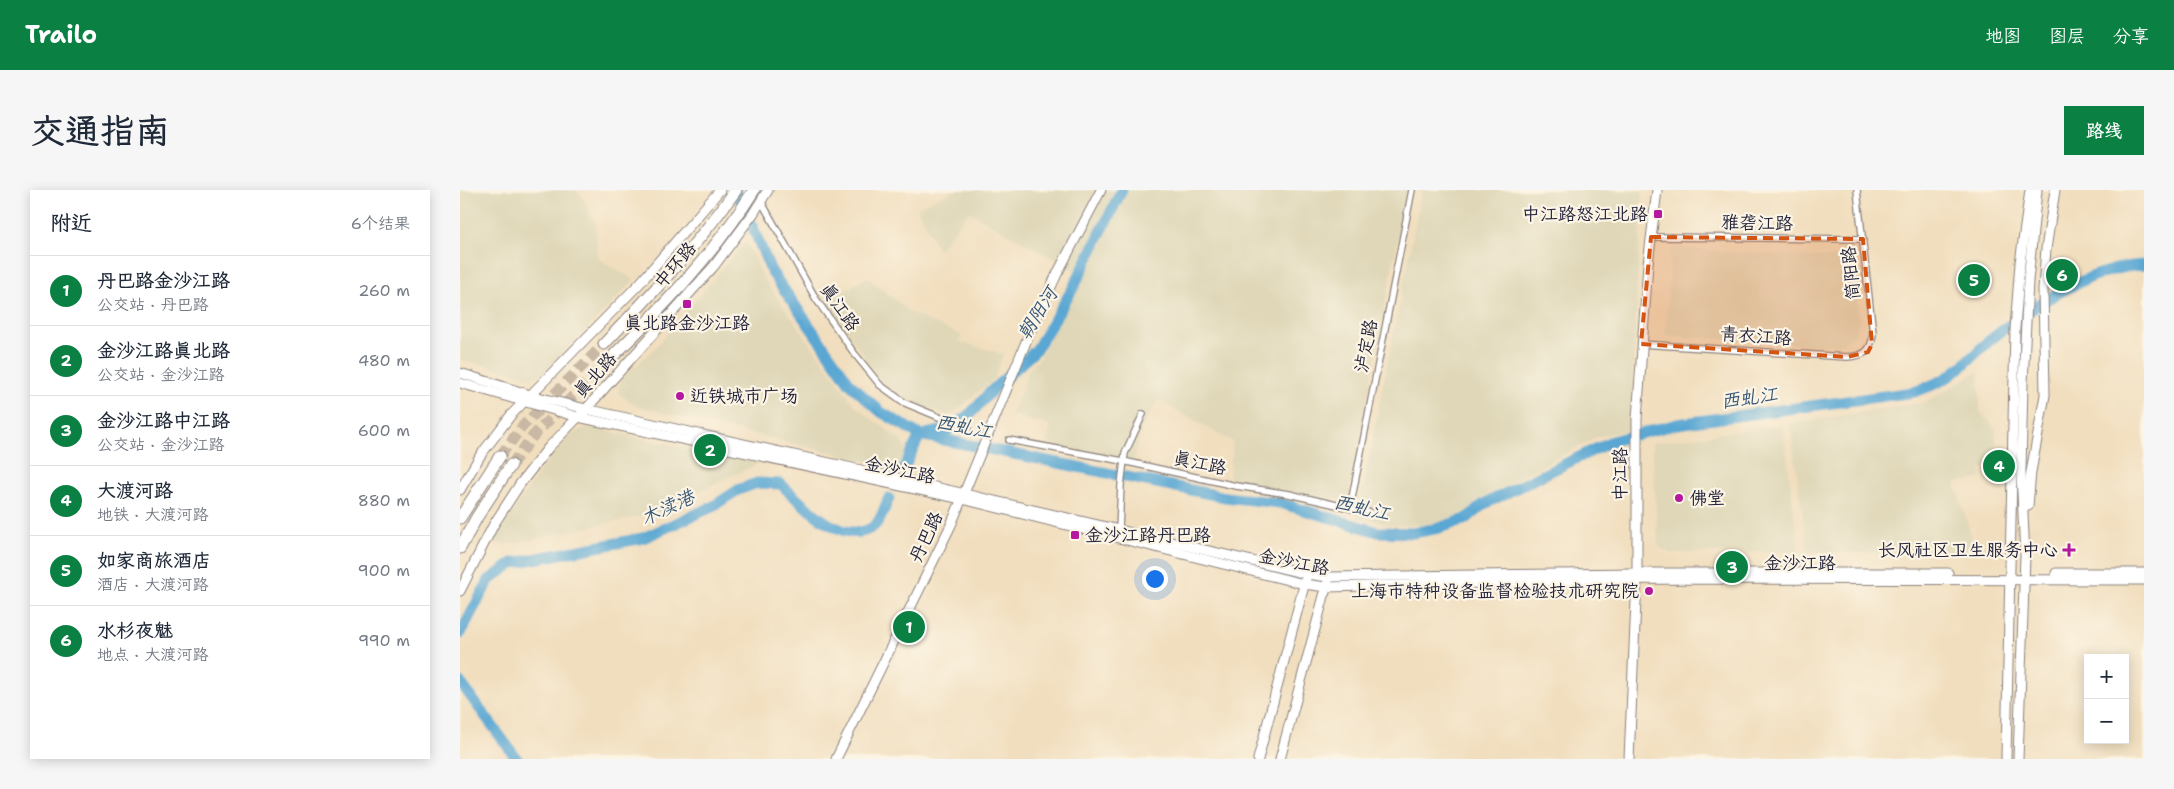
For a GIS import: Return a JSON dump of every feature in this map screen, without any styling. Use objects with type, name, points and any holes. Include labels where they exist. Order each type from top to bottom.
[{"type":"highway","name":"中环路","points":[[604,344],[653,294],[691,249],[736,190]]},
{"type":"highway","name":"中环路","points":[[615,354],[664,306],[705,258],[754,190]]},
{"type":"highway","points":[[460,518],[500,456]]},
{"type":"highway","points":[[460,548],[477,517],[511,465]]},
{"type":"main road","name":"真北路","points":[[460,490],[480,456],[511,416],[640,283],[720,190]]},
{"type":"main road","name":"真北路","points":[[460,591],[494,524],[520,484],[549,447],[586,409],[714,266],[753,214],[768,190]]},
{"type":"main road","name":"丹巴路","points":[[836,759],[963,497],[1030,332],[1056,276],[1101,190]]},
{"type":"main road","name":"中江路","points":[[1629,759],[1637,576],[1637,419],[1651,237],[1658,190]]},
{"type":"main road","points":[[2006,759],[2015,329],[2030,190]]},
{"type":"main road","points":[[2018,759],[2024,575],[2021,457],[2025,321],[2037,190]]},
{"type":"main road","points":[[2024,523],[2028,510],[2033,459],[2045,396],[2043,289],[2046,249],[2055,190]]},
{"type":"main road","name":"金沙江路","points":[[460,374],[578,417],[1119,530],[1306,574],[1327,582]]},
{"type":"main road","name":"金沙江路","points":[[460,382],[528,399],[586,409],[963,497],[1304,584],[1637,576],[2144,574]]},
{"type":"main road","points":[[1258,759],[1306,574]]},
{"type":"main road","name":"金沙江路","points":[[2024,575],[2144,580]]},
{"type":"main road","points":[[1280,759],[1327,582]]},
{"type":"street","name":"泸定路","points":[[1350,508],[1412,190]]},
{"type":"street","name":"简阳路","points":[[1857,190],[1873,334],[1872,344],[1868,352]]},
{"type":"street","name":"真江路","points":[[761,201],[816,300],[880,385],[897,398],[968,429]]},
{"type":"street","name":"雅砻江路","points":[[1651,237],[1863,239]]},
{"type":"street","name":"青衣江路","points":[[1642,344],[1847,357],[1859,356],[1868,352]]},
{"type":"street","points":[[1119,530],[1120,485],[1125,453],[1143,414]]},
{"type":"street","name":"真江路","points":[[1009,440],[1384,516]]},
{"type":"highlighted area","points":[[1651,237],[1863,239],[1872,344],[1868,352],[1847,357],[1641,344]]},
{"type":"shaded area","points":[[460,190],[576,190],[585,201],[596,225],[597,258],[634,280],[543,374],[530,377],[460,359]]},
{"type":"shaded area","points":[[954,190],[1407,190],[1348,501],[1229,482],[1233,442],[1158,400],[1140,431],[1134,461],[1047,444],[1051,426],[1012,415],[1029,370],[1040,358],[1083,275],[969,212],[938,250],[917,208]]},
{"type":"shaded area","points":[[1422,190],[1642,190],[1630,429],[1599,436],[1479,499],[1466,511],[1447,520],[1423,525],[1392,525],[1357,517]]},
{"type":"shaded area","points":[[746,241],[765,281],[856,407],[899,439],[905,447],[906,457],[900,469],[636,406],[619,394],[618,388],[623,378],[656,347]]},
{"type":"shaded area","points":[[1671,248],[1838,258],[1849,264],[1854,273],[1860,318],[1855,334],[1841,344],[1820,346],[1665,335]]},
{"type":"shaded area","points":[[867,277],[911,313],[961,335],[960,342],[1003,354],[994,379],[950,416],[907,400],[883,383],[826,302]]},
{"type":"shaded area","points":[[1979,371],[1980,412],[1996,429],[1996,458],[1981,470],[1981,479],[1955,483],[1971,535],[1974,554],[1808,552],[1790,424],[1926,402]]},
{"type":"shaded area","points":[[1783,425],[1799,552],[1670,553],[1658,546],[1652,443]]},
{"type":"shaded area","name":"近铁城市广场","points":[[588,427],[759,463],[651,514],[505,545],[491,542],[542,469],[570,434]]},
{"type":"waterway","name":"西虬江","points":[[735,190],[771,271],[850,384],[881,412],[920,435],[1225,497],[1280,503],[1378,532],[1413,533],[1439,528],[1466,519],[1484,504],[1612,441],[1677,424],[1914,392],[1953,374],[2005,328],[2061,291],[2103,273],[2123,267],[2144,265]]},
{"type":"waterway","name":"朝阳河","points":[[926,434],[951,429],[972,412],[992,390],[1036,350],[1073,288],[1122,190]]},
{"type":"waterway","name":"木渎港","points":[[904,468],[920,435]]},
{"type":"waterway","name":"木渎港","points":[[460,634],[489,580],[513,563],[643,538],[712,507],[738,490],[757,483],[781,484],[824,521],[850,532],[863,532],[874,526],[881,517],[889,498]]},
{"type":"waterway","name":"木渎港","points":[[460,682],[517,759]]},
{"type":"tunnel","points":[[500,456],[522,427],[604,344]]},
{"type":"tunnel","points":[[511,465],[533,436],[615,354]]},
{"type":"place","name":"中江路怒江北路","points":[[1658,214]]},
{"type":"place","name":"水杉夜魅","points":[[2062,275]]},
{"type":"place","name":"如家商旅酒店","points":[[1974,280]]},
{"type":"place","name":"真北路金沙江路","points":[[687,304]]},
{"type":"place","name":"近铁城市广场","points":[[680,396]]},
{"type":"place","name":"金沙江路真北路","points":[[710,450]]},
{"type":"place","name":"大渡河路","points":[[1999,466]]},
{"type":"place","name":"佛堂","points":[[1679,498]]},
{"type":"place","name":"金沙江路丹巴路","points":[[1075,535]]},
{"type":"place","name":"长风社区卫生服务中心","points":[[2069,550]]},
{"type":"place","name":"金沙江路中江路","points":[[1732,567]]},
{"type":"place","name":"上海市特种设备监督检验技术研究院","points":[[1649,591]]},
{"type":"place","name":"丹巴路金沙江路","points":[[909,627]]}]
